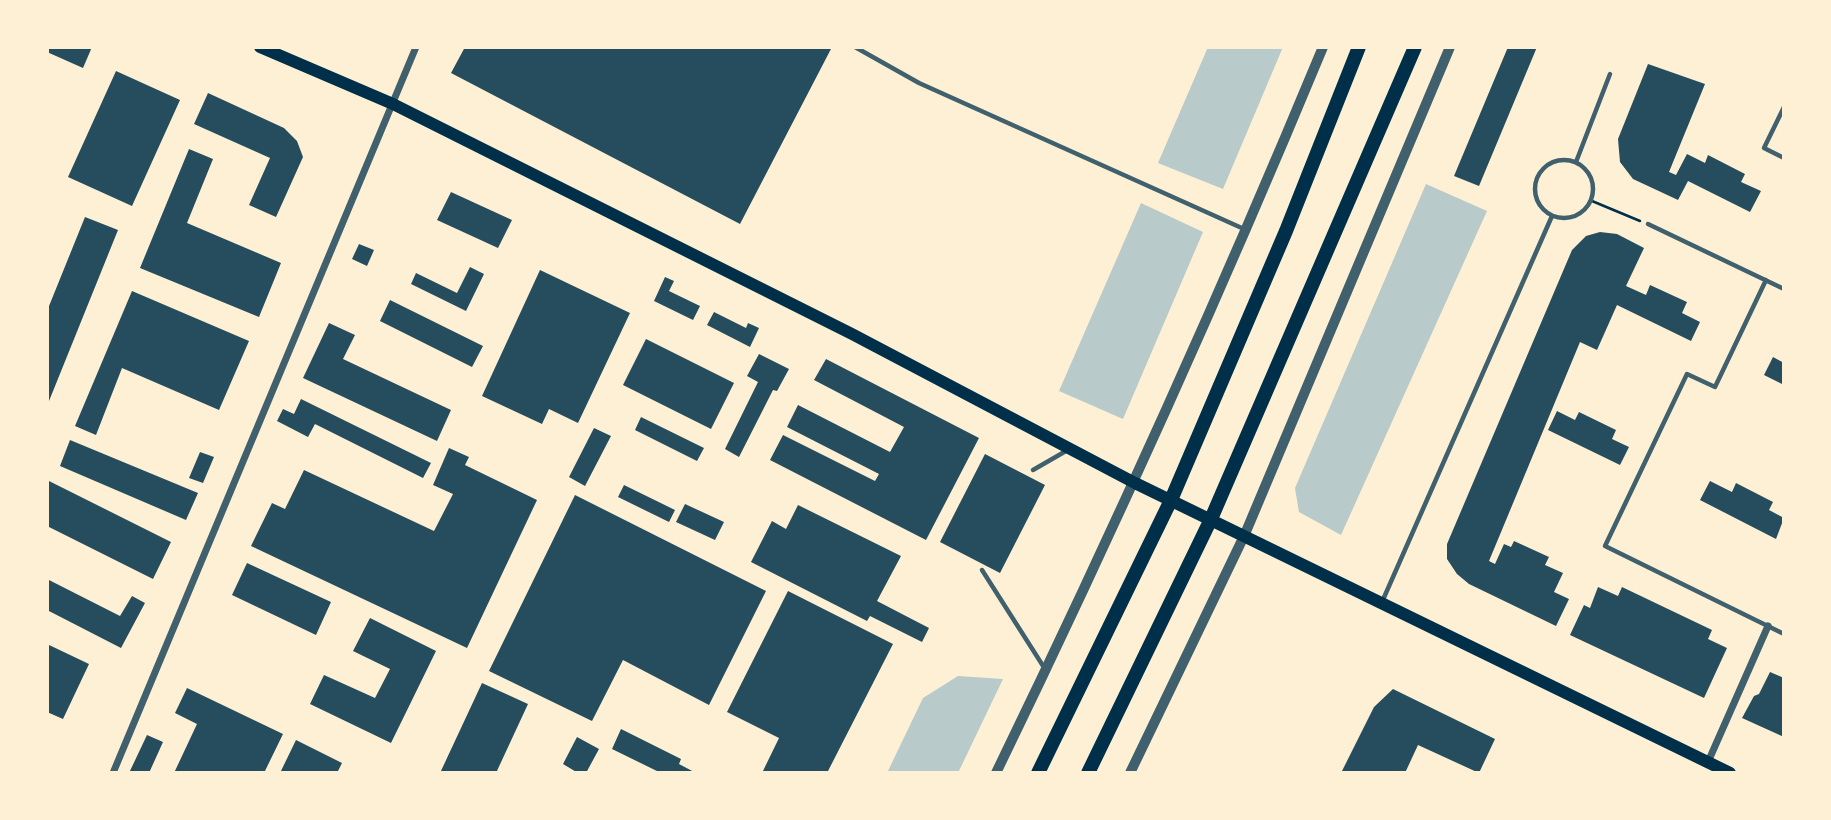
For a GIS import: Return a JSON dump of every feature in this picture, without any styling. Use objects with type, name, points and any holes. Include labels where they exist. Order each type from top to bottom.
[{"type":"highway","points":[[1038,773],[1171,500],[1286,231],[1359,47]]},
{"type":"highway","points":[[1088,773],[1211,519],[1415,47]]},
{"type":"main road","points":[[260,47],[393,104],[852,334],[1135,483],[1245,534],[1730,773]]},
{"type":"street","points":[[113,773],[416,47]]},
{"type":"street","points":[[996,773],[1135,483],[1247,230],[1323,47]]},
{"type":"street","points":[[1130,773],[1211,610],[1245,534],[1450,47]]},
{"type":"street","points":[[1708,762],[1768,626]]},
{"type":"lane","points":[[855,47],[919,83],[1247,230]]},
{"type":"lane","points":[[1576,162],[1610,75]]},
{"type":"lane","points":[[1784,107],[1764,148],[1784,158]]},
{"type":"lane","points":[[1556,160],[1576,162],[1590,174],[1593,183],[1591,201],[1586,209],[1570,218],[1552,216],[1537,202],[1535,192],[1539,172],[1556,160]]},
{"type":"lane","points":[[1382,603],[1552,216]]},
{"type":"lane","points":[[1648,225],[1784,289]]},
{"type":"lane","points":[[1766,280],[1715,387],[1687,373],[1605,546],[1784,634]]},
{"type":"lane","points":[[1034,470],[1070,449]]},
{"type":"lane","points":[[982,570],[1046,670]]},
{"type":"path","points":[[1591,201],[1648,225]]},
{"type":"shaded area","points":[[1208,47],[1283,47],[1223,189],[1158,163]]},
{"type":"shaded area","points":[[1426,184],[1487,211],[1341,535],[1299,512],[1295,488]]},
{"type":"shaded area","points":[[1141,203],[1203,232],[1123,419],[1059,391]]},
{"type":"shaded area","points":[[958,676],[1003,679],[958,773],[887,773],[923,698]]},
{"type":"building","points":[[47,47],[92,47],[83,68],[47,52]]},
{"type":"building","points":[[465,47],[832,47],[740,224],[451,73]]},
{"type":"building","points":[[1508,47],[1537,47],[1479,186],[1454,176]]},
{"type":"building","points":[[1648,64],[1705,84],[1669,172],[1676,175],[1687,154],[1705,163],[1708,155],[1745,174],[1741,182],[1761,191],[1750,212],[1688,181],[1678,200],[1633,179],[1620,162],[1618,139]]},
{"type":"building","points":[[116,71],[180,100],[132,206],[68,177]]},
{"type":"building","points":[[208,93],[284,128],[297,141],[303,157],[276,217],[249,205],[270,158],[194,124]]},
{"type":"building","points":[[189,149],[213,159],[187,223],[281,263],[259,317],[140,268]]},
{"type":"building","points":[[451,192],[512,220],[498,248],[437,220]]},
{"type":"building","points":[[85,217],[118,230],[47,406],[47,311]]},
{"type":"building","points":[[1600,232],[1617,234],[1644,248],[1626,286],[1646,295],[1650,285],[1687,302],[1682,313],[1700,322],[1691,341],[1617,305],[1597,350],[1580,342],[1489,561],[1495,564],[1504,544],[1511,547],[1514,541],[1549,557],[1545,565],[1563,573],[1554,592],[1569,599],[1556,626],[1469,584],[1457,574],[1447,559],[1447,544],[1572,250],[1586,236]]},
{"type":"building","points":[[359,244],[374,250],[367,266],[352,259]]},
{"type":"building","points":[[470,267],[484,274],[466,311],[411,284],[416,273],[457,293]]},
{"type":"building","points":[[540,270],[630,313],[578,423],[549,409],[542,424],[482,396]]},
{"type":"building","points":[[665,277],[674,281],[669,291],[700,306],[693,320],[654,301]]},
{"type":"building","points":[[132,291],[249,341],[219,410],[122,368],[96,435],[75,426]]},
{"type":"building","points":[[390,300],[483,346],[472,367],[380,321]]},
{"type":"building","points":[[714,312],[746,328],[748,323],[759,328],[750,347],[707,325]]},
{"type":"building","points":[[329,323],[355,335],[343,359],[451,410],[437,441],[303,378]]},
{"type":"building","points":[[646,339],[734,383],[711,429],[623,385]]},
{"type":"building","points":[[759,354],[789,369],[777,391],[773,390],[739,457],[725,449],[758,382],[747,376]]},
{"type":"building","points":[[1773,357],[1784,363],[1784,385],[1764,375]]},
{"type":"building","points":[[826,359],[979,438],[926,540],[770,460],[783,435],[875,481],[879,474],[787,427],[798,405],[890,452],[904,427],[814,380]]},
{"type":"building","points":[[301,399],[431,463],[423,478],[315,424],[308,437],[277,421],[283,409],[294,414]]},
{"type":"building","points":[[1557,411],[1575,420],[1579,412],[1616,430],[1612,439],[1629,447],[1620,465],[1548,430]]},
{"type":"building","points":[[641,417],[704,448],[697,461],[635,430]]},
{"type":"building","points":[[594,428],[611,436],[585,486],[569,477]]},
{"type":"building","points":[[70,440],[198,493],[186,520],[60,466]]},
{"type":"building","points":[[449,448],[469,457],[465,465],[537,500],[467,648],[251,546],[272,503],[285,509],[304,470],[434,531],[453,494],[433,485]]},
{"type":"building","points":[[200,452],[214,457],[203,483],[189,478]]},
{"type":"building","points":[[985,454],[1045,485],[1000,573],[940,542]]},
{"type":"building","points":[[47,480],[171,542],[153,579],[47,526]]},
{"type":"building","points":[[1710,481],[1732,492],[1736,483],[1773,502],[1769,510],[1784,518],[1776,539],[1700,500]]},
{"type":"building","points":[[624,485],[675,510],[669,522],[618,497]]},
{"type":"building","points":[[575,495],[766,591],[709,705],[623,660],[592,721],[489,671]]},
{"type":"building","points":[[685,504],[724,522],[715,540],[676,522]]},
{"type":"building","points":[[798,505],[901,556],[877,601],[929,628],[922,642],[870,616],[867,621],[751,562],[772,521],[786,529]]},
{"type":"building","points":[[247,563],[331,602],[316,635],[232,595]]},
{"type":"building","points":[[47,579],[120,616],[132,596],[145,603],[121,648],[47,610]]},
{"type":"building","points":[[1598,587],[1618,596],[1622,587],[1712,630],[1708,639],[1727,648],[1704,698],[1570,635],[1584,605],[1590,608]]},
{"type":"building","points":[[788,591],[893,644],[827,773],[762,773],[779,738],[727,712]]},
{"type":"building","points":[[370,618],[436,651],[391,743],[310,704],[324,675],[375,698],[390,669],[353,651]]},
{"type":"building","points":[[47,644],[89,664],[63,719],[47,712]]},
{"type":"building","points":[[1770,672],[1784,678],[1784,737],[1742,718]]},
{"type":"building","points":[[482,683],[528,704],[496,773],[440,773]]},
{"type":"building","points":[[187,688],[283,734],[264,773],[174,773],[197,724],[175,713]]},
{"type":"building","points":[[1393,689],[1495,739],[1479,773],[1418,745],[1405,773],[1341,773],[1374,707]]},
{"type":"building","points":[[621,729],[681,759],[679,764],[696,773],[661,773],[612,749]]},
{"type":"building","points":[[147,735],[163,742],[149,773],[129,773]]},
{"type":"building","points":[[577,737],[599,749],[586,773],[578,773],[563,764]]},
{"type":"building","points":[[296,740],[342,763],[337,773],[280,773]]}]
